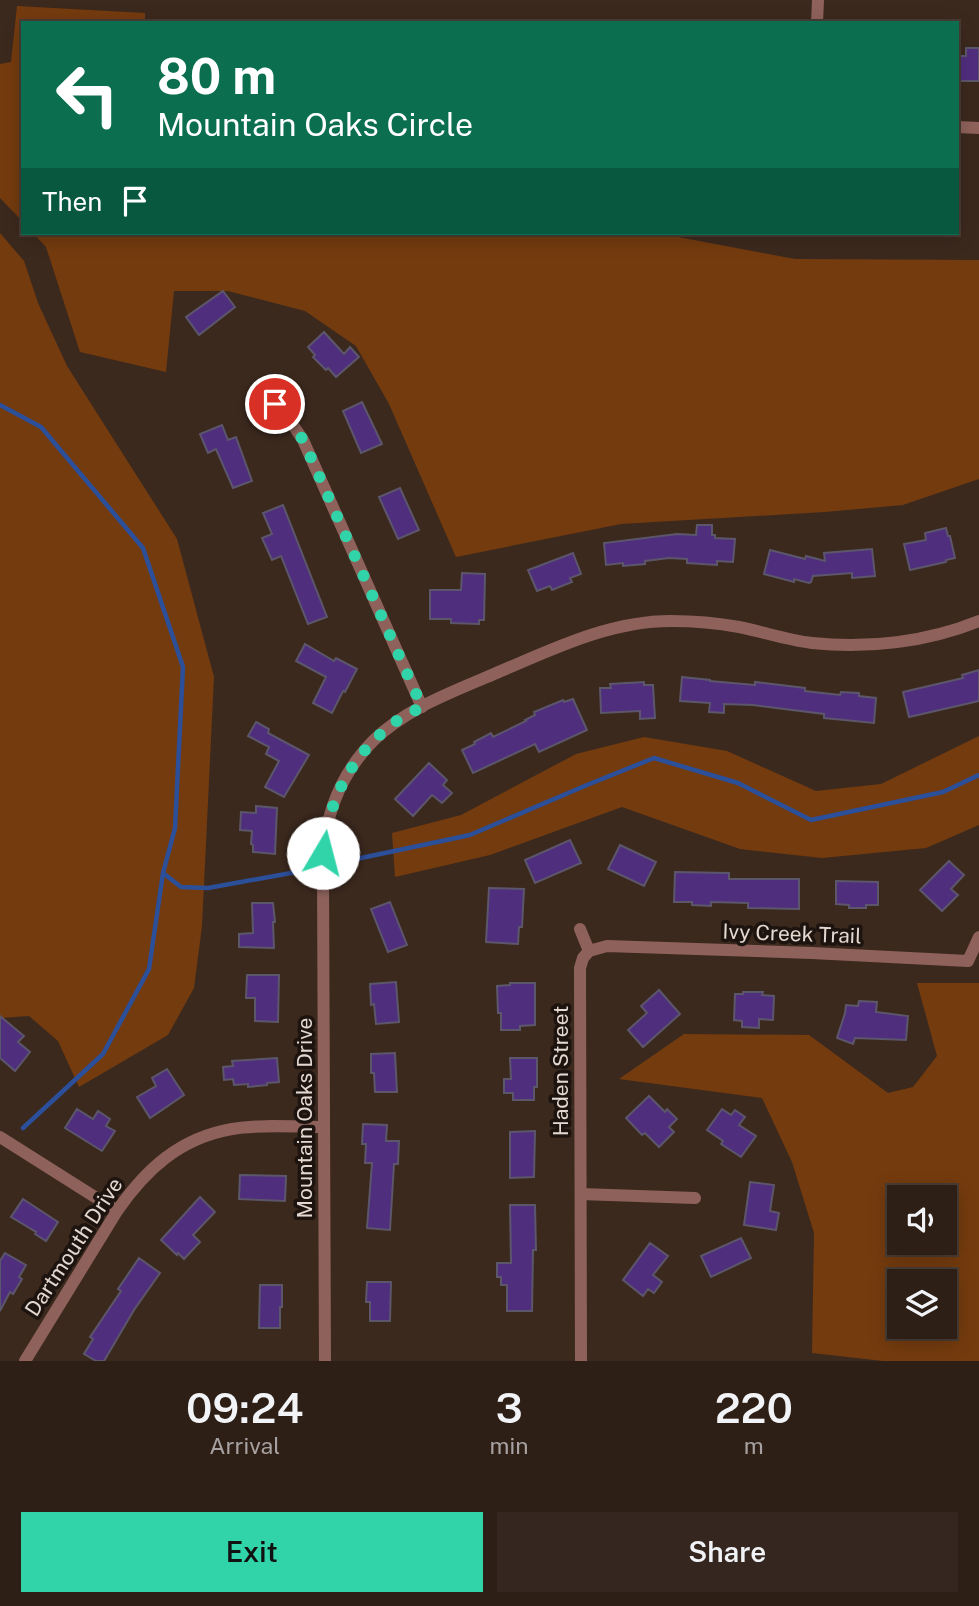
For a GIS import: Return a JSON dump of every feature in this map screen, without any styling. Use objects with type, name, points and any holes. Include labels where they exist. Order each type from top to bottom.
[{"type":"street","points":[[817,21],[818,0]]},
{"type":"street","points":[[959,127],[979,128]]},
{"type":"street","points":[[275,404],[287,416],[303,440],[422,707]]},
{"type":"street","points":[[323,853],[330,813],[349,770],[375,739],[398,719],[460,688],[595,633],[631,624],[670,621],[741,627],[812,643],[884,644],[941,634],[979,621]]},
{"type":"street","name":"Mountain Oaks Drive","points":[[323,874],[325,1361]]},
{"type":"street","points":[[580,929],[589,951]]},
{"type":"street","name":"Ivy Creek Trail","points":[[589,951],[607,946],[968,961],[979,937]]},
{"type":"street","name":"Haden Street","points":[[581,1361],[580,968],[589,951]]},
{"type":"street","name":"Dartmouth Drive","points":[[25,1361],[131,1190],[166,1157],[187,1144],[233,1129],[324,1127]]},
{"type":"street","points":[[0,1137],[117,1211]]},
{"type":"street","points":[[580,1194],[695,1198]]},
{"type":"shaded area","points":[[17,6],[145,13],[145,21],[21,21],[21,220],[0,198],[0,64],[11,62]]},
{"type":"shaded area","points":[[0,233],[24,261],[38,303],[67,366],[177,539],[214,677],[202,926],[194,988],[168,1035],[79,1087],[58,1041],[29,1016],[0,1018]]},
{"type":"shaded area","points":[[35,235],[668,235],[795,259],[979,260],[979,479],[903,505],[621,524],[456,557],[389,404],[356,346],[305,311],[228,291],[174,291],[166,372],[80,352],[46,247]]},
{"type":"shaded area","points":[[979,736],[979,825],[926,848],[822,858],[740,849],[622,807],[490,855],[395,877],[392,833],[461,815],[576,754],[644,737],[727,751],[816,791],[881,784]]},
{"type":"shaded area","points":[[917,983],[979,983],[979,1361],[883,1361],[812,1353],[814,1233],[792,1162],[762,1098],[619,1079],[684,1034],[809,1035],[888,1093],[913,1087],[937,1056]]},
{"type":"building","points":[[966,48],[979,48],[979,81],[959,81],[959,56],[966,56]]},
{"type":"building","points":[[223,291],[235,307],[199,335],[186,317]]},
{"type":"building","points":[[324,332],[344,354],[350,347],[359,357],[336,377],[313,357],[315,355],[308,347]]},
{"type":"building","points":[[362,402],[382,444],[361,453],[343,411]]},
{"type":"building","points":[[222,425],[228,440],[236,437],[252,481],[233,488],[216,449],[208,453],[200,434]]},
{"type":"building","points":[[400,488],[419,530],[398,539],[379,497]]},
{"type":"building","points":[[283,505],[327,617],[308,624],[281,556],[272,560],[262,538],[272,534],[263,513]]},
{"type":"building","points":[[697,525],[712,525],[712,535],[715,535],[715,538],[735,539],[733,562],[717,561],[717,565],[687,563],[687,559],[669,558],[645,561],[645,564],[606,565],[604,543],[677,534],[696,535]]},
{"type":"building","points":[[946,528],[955,558],[910,570],[904,544],[926,540],[925,533]]},
{"type":"building","points":[[872,549],[875,576],[852,578],[852,573],[813,576],[809,583],[764,574],[770,550],[825,561],[824,553]]},
{"type":"building","points":[[573,553],[581,574],[570,578],[572,582],[552,590],[550,586],[537,591],[528,570]]},
{"type":"building","points":[[462,573],[485,574],[484,620],[479,620],[479,624],[451,623],[451,619],[430,619],[430,590],[461,590]]},
{"type":"building","points":[[305,644],[334,661],[336,658],[357,669],[332,713],[313,703],[326,677],[296,661]]},
{"type":"building","points":[[979,670],[979,701],[909,717],[903,692],[963,678],[962,675]]},
{"type":"building","points":[[682,677],[755,685],[755,682],[840,695],[841,692],[859,693],[859,696],[876,698],[874,723],[824,718],[824,714],[753,705],[724,704],[724,713],[709,712],[710,703],[680,701]]},
{"type":"building","points":[[644,682],[644,685],[653,685],[655,718],[640,719],[640,711],[601,713],[600,688],[611,688],[610,684]]},
{"type":"building","points":[[573,699],[587,730],[539,752],[535,744],[473,773],[462,750],[491,733],[493,737],[526,721],[535,715],[534,712],[563,700]]},
{"type":"building","points":[[256,722],[269,729],[268,733],[309,755],[284,797],[265,787],[279,761],[266,754],[269,747],[248,736]]},
{"type":"building","points":[[429,763],[447,780],[443,785],[452,793],[442,803],[432,795],[413,816],[395,799]]},
{"type":"building","points":[[256,806],[277,808],[275,854],[253,852],[252,831],[240,830],[241,812],[256,813]]},
{"type":"building","points":[[570,840],[581,863],[535,883],[525,860]]},
{"type":"building","points":[[620,845],[656,862],[644,886],[608,869]]},
{"type":"building","points":[[310,853],[314,853],[317,859],[323,862],[329,859],[332,853],[338,853],[338,875],[332,874],[324,865],[318,867],[314,874],[309,874]]},
{"type":"building","points":[[949,861],[964,875],[951,889],[958,895],[942,911],[920,890]]},
{"type":"building","points":[[675,872],[729,873],[729,879],[799,879],[799,909],[748,908],[748,903],[711,902],[711,906],[674,902]]},
{"type":"building","points":[[836,881],[878,882],[878,905],[849,908],[849,905],[836,904]]},
{"type":"building","points":[[489,888],[524,889],[522,927],[519,927],[518,944],[486,942]]},
{"type":"building","points":[[390,902],[407,945],[388,952],[371,909]]},
{"type":"building","points":[[252,903],[273,903],[274,948],[239,947],[239,934],[253,933]]},
{"type":"building","points":[[247,975],[279,975],[278,1022],[255,1021],[255,998],[246,998]]},
{"type":"building","points":[[396,982],[399,1022],[376,1024],[374,1004],[371,1005],[370,984]]},
{"type":"building","points":[[535,983],[535,1025],[520,1026],[520,1030],[501,1030],[497,986]]},
{"type":"building","points":[[659,990],[680,1014],[643,1047],[628,1030],[647,1013],[641,1006]]},
{"type":"building","points":[[763,992],[762,995],[774,996],[773,1020],[759,1019],[759,1028],[742,1027],[742,1021],[734,1020],[735,994]]},
{"type":"building","points":[[859,1001],[877,1002],[876,1012],[908,1016],[906,1040],[855,1038],[853,1044],[837,1038],[846,1005],[858,1006]]},
{"type":"building","points":[[0,1016],[24,1036],[18,1042],[30,1052],[15,1071],[0,1058]]},
{"type":"building","points":[[395,1053],[397,1092],[375,1092],[371,1054]]},
{"type":"building","points":[[277,1058],[279,1082],[248,1087],[248,1084],[234,1085],[233,1079],[224,1080],[223,1067],[233,1066],[232,1061]]},
{"type":"building","points":[[510,1058],[537,1058],[534,1100],[513,1100],[513,1093],[504,1093],[504,1079],[511,1079]]},
{"type":"building","points":[[167,1069],[184,1095],[150,1118],[137,1097],[156,1086],[152,1078]]},
{"type":"building","points":[[649,1096],[665,1112],[667,1109],[677,1119],[669,1127],[674,1132],[659,1147],[645,1133],[642,1135],[626,1118]]},
{"type":"building","points":[[77,1109],[93,1119],[98,1111],[110,1119],[106,1126],[115,1131],[102,1151],[65,1128]]},
{"type":"building","points":[[722,1109],[731,1115],[735,1110],[745,1117],[739,1125],[756,1136],[741,1157],[721,1144],[723,1141],[707,1130]]},
{"type":"building","points":[[363,1124],[387,1125],[386,1141],[399,1141],[398,1164],[394,1164],[390,1230],[367,1228],[372,1163],[365,1163]]},
{"type":"building","points":[[535,1131],[534,1177],[510,1178],[510,1132]]},
{"type":"building","points":[[240,1175],[286,1176],[285,1201],[239,1199]]},
{"type":"building","points":[[750,1182],[774,1185],[770,1211],[779,1213],[776,1230],[744,1225]]},
{"type":"building","points":[[200,1197],[215,1212],[193,1235],[200,1242],[184,1259],[161,1240]]},
{"type":"building","points":[[23,1199],[58,1222],[46,1241],[11,1217]]},
{"type":"building","points":[[510,1205],[535,1205],[536,1250],[533,1250],[532,1311],[507,1311],[507,1285],[501,1285],[501,1277],[497,1277],[497,1263],[511,1263]]},
{"type":"building","points":[[741,1238],[751,1258],[711,1277],[701,1256]]},
{"type":"building","points":[[650,1243],[668,1256],[653,1275],[662,1282],[654,1293],[648,1289],[643,1296],[623,1280]]},
{"type":"building","points":[[5,1253],[26,1265],[19,1277],[22,1279],[13,1294],[10,1292],[0,1311],[0,1261]]},
{"type":"building","points":[[139,1258],[160,1273],[104,1361],[96,1361],[84,1354],[93,1339],[90,1337]]},
{"type":"building","points":[[367,1282],[391,1282],[390,1321],[370,1321],[370,1302],[366,1302]]},
{"type":"building","points":[[260,1285],[282,1285],[280,1328],[259,1328]]},
{"type":"waterway","points":[[0,405],[41,427],[143,548],[183,667],[175,828],[163,873],[149,969],[103,1054],[23,1128]]},
{"type":"waterway","points":[[347,861],[470,835],[654,758],[738,783],[811,820],[943,792],[979,775]]},
{"type":"waterway","points":[[163,873],[181,887],[208,888],[302,871]]},
{"type":"tunnel","points":[[323,853],[323,874]]},
{"type":"route","points":[[275,404],[287,416],[303,440],[422,707],[398,719],[375,739],[349,770],[330,813],[323,853]]}]
